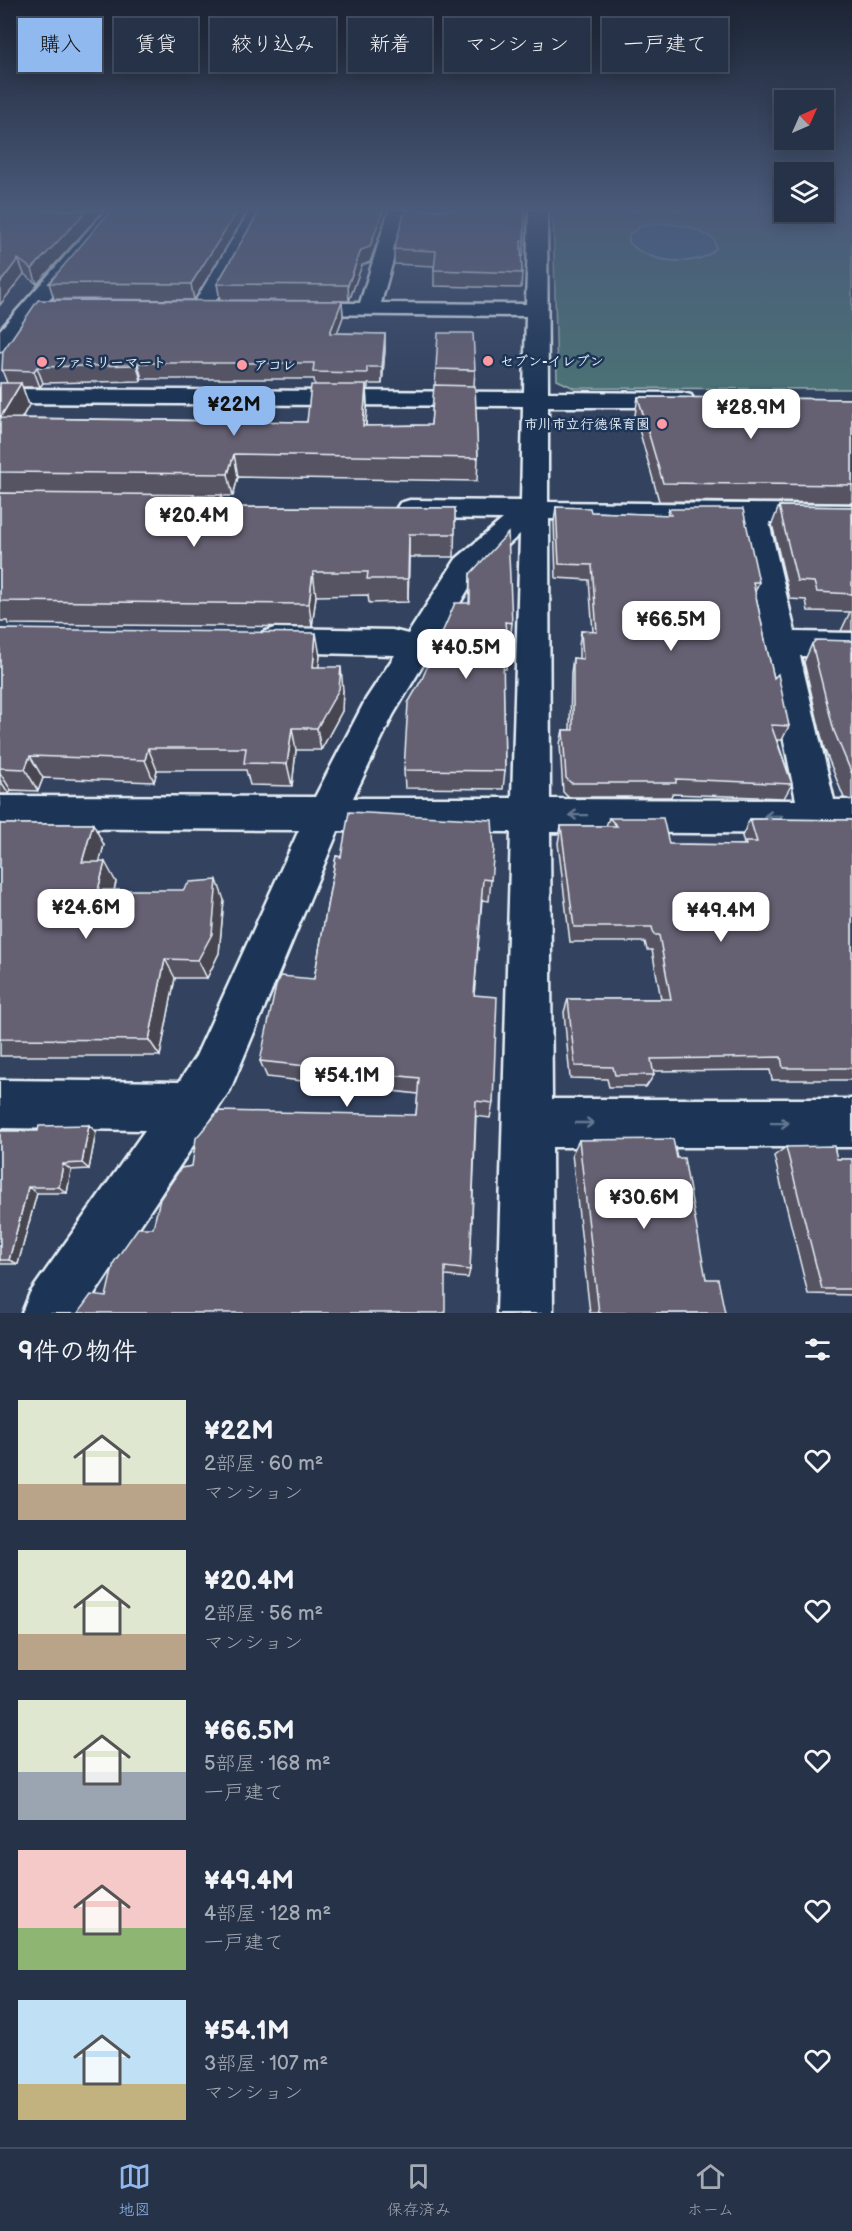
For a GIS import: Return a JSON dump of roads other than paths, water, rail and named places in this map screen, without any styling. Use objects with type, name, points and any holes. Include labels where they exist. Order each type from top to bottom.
[{"type":"street","points":[[0,344],[63,271]]},
{"type":"street","points":[[202,308],[223,271]]},
{"type":"street","points":[[369,309],[380,271]]},
{"type":"street","points":[[525,1313],[529,814],[537,271]]},
{"type":"street","points":[[32,307],[62,307]]},
{"type":"street","points":[[179,308],[226,308]]},
{"type":"street","points":[[274,309],[537,310]]},
{"type":"street","points":[[0,396],[708,400]]},
{"type":"street","points":[[383,509],[852,514]]},
{"type":"street","points":[[50,1313],[213,1073],[326,813],[378,709],[467,566],[490,543],[533,510]]},
{"type":"street","points":[[0,812],[835,817],[781,644],[753,514]]},
{"type":"street","points":[[249,640],[392,642],[415,648]]},
{"type":"street","points":[[781,644],[852,645]]},
{"type":"street","points":[[0,1104],[192,1106]]},
{"type":"street","points":[[527,1123],[852,1123]]},
{"type":"place","name":"セブン-イレブン","points":[[488,361]]},
{"type":"place","name":"ファミリーマート","points":[[42,362]]},
{"type":"place","name":"アコレ","points":[[242,365]]},
{"type":"place","name":"市川市立行徳保育園","points":[[662,424]]}]
